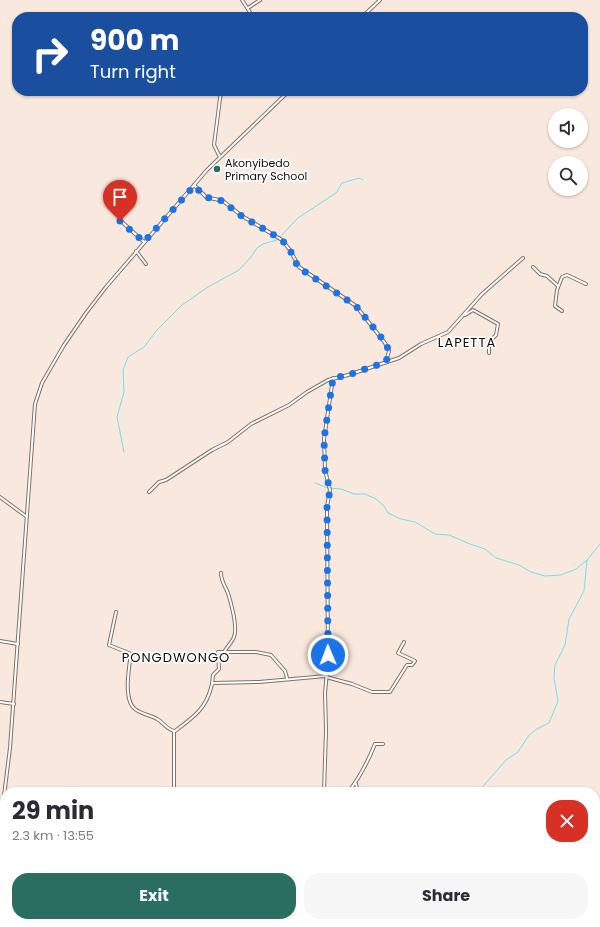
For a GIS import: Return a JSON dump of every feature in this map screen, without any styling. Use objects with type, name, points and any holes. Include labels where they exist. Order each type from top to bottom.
[{"type":"street","points":[[242,0],[250,12]]},
{"type":"street","points":[[248,8],[260,0]]},
{"type":"street","points":[[367,12],[380,0]]},
{"type":"street","points":[[220,96],[214,145],[220,157]]},
{"type":"street","points":[[6,787],[14,704],[35,404],[42,383],[86,313],[136,251],[220,157],[284,96]]},
{"type":"street","points":[[194,186],[206,197],[223,201],[242,216],[282,240],[290,250],[298,267],[357,307],[385,342],[389,351],[386,362]]},
{"type":"street","points":[[120,221],[144,242]]},
{"type":"street","points":[[136,251],[146,264]]},
{"type":"street","points":[[149,492],[159,482],[167,479],[222,444],[228,442],[251,424],[289,405],[333,378],[348,375],[399,358],[421,344],[448,332],[482,294],[522,258]]},
{"type":"street","points":[[532,267],[540,274],[547,276],[558,286]]},
{"type":"street","points":[[562,311],[555,306],[560,280],[565,275],[572,276],[576,280],[586,284]]},
{"type":"street","points":[[463,316],[473,310],[498,324],[496,335],[489,342],[490,353]]},
{"type":"street","points":[[324,787],[326,677],[328,661],[327,507],[330,490],[325,470],[324,439],[333,378]]},
{"type":"street","points":[[0,498],[27,517]]},
{"type":"street","points":[[221,573],[222,581],[228,592],[231,604],[235,629],[234,638],[224,652]]},
{"type":"street","points":[[116,612],[109,645],[131,654],[127,685],[132,706],[137,710],[157,719],[174,732]]},
{"type":"street","points":[[0,642],[18,644]]},
{"type":"street","points":[[212,684],[219,682],[259,682],[287,678],[326,677],[352,684],[372,692],[390,692],[407,665],[412,665],[415,661],[398,653],[404,642]]},
{"type":"street","points":[[174,732],[196,714],[207,701],[213,675],[219,669],[218,652],[258,652],[271,654],[285,671],[287,678]]},
{"type":"street","points":[[0,702],[14,704]]},
{"type":"street","points":[[174,732],[174,787]]},
{"type":"street","points":[[352,787],[371,756],[375,744],[383,744]]},
{"type":"street","points":[[356,783],[357,787]]},
{"type":"waterway","points":[[124,452],[117,417],[124,392],[123,370],[128,357],[144,347],[157,330],[182,305],[208,287],[239,270],[257,248],[263,244],[277,240],[298,218],[336,193],[342,183],[359,178],[363,180]]},
{"type":"waterway","points":[[315,483],[328,488],[341,489],[354,494],[365,494],[376,499],[384,506],[388,513],[401,519],[415,522],[435,534],[449,535],[485,549],[496,558],[519,565],[531,572],[545,576],[561,575],[576,569],[587,560]]},
{"type":"waterway","points":[[482,787],[506,760],[518,752],[529,735],[549,723],[558,701],[554,678],[555,665],[565,645],[569,619],[584,591],[587,560],[600,544]]},
{"type":"place","name":"Akonyibedo Primary School","points":[[217,169]]},
{"type":"district","name":"LAPETTA","points":[[467,342]]},
{"type":"district","name":"PONGDWONGO","points":[[176,657]]},
{"type":"route","points":[[120,221],[144,242],[194,186],[201,194],[206,197],[223,201],[237,213],[258,224],[282,240],[290,250],[298,267],[356,306],[385,342],[389,351],[386,362],[348,375],[333,378],[324,439],[326,479],[330,487],[327,507],[328,655]]}]
